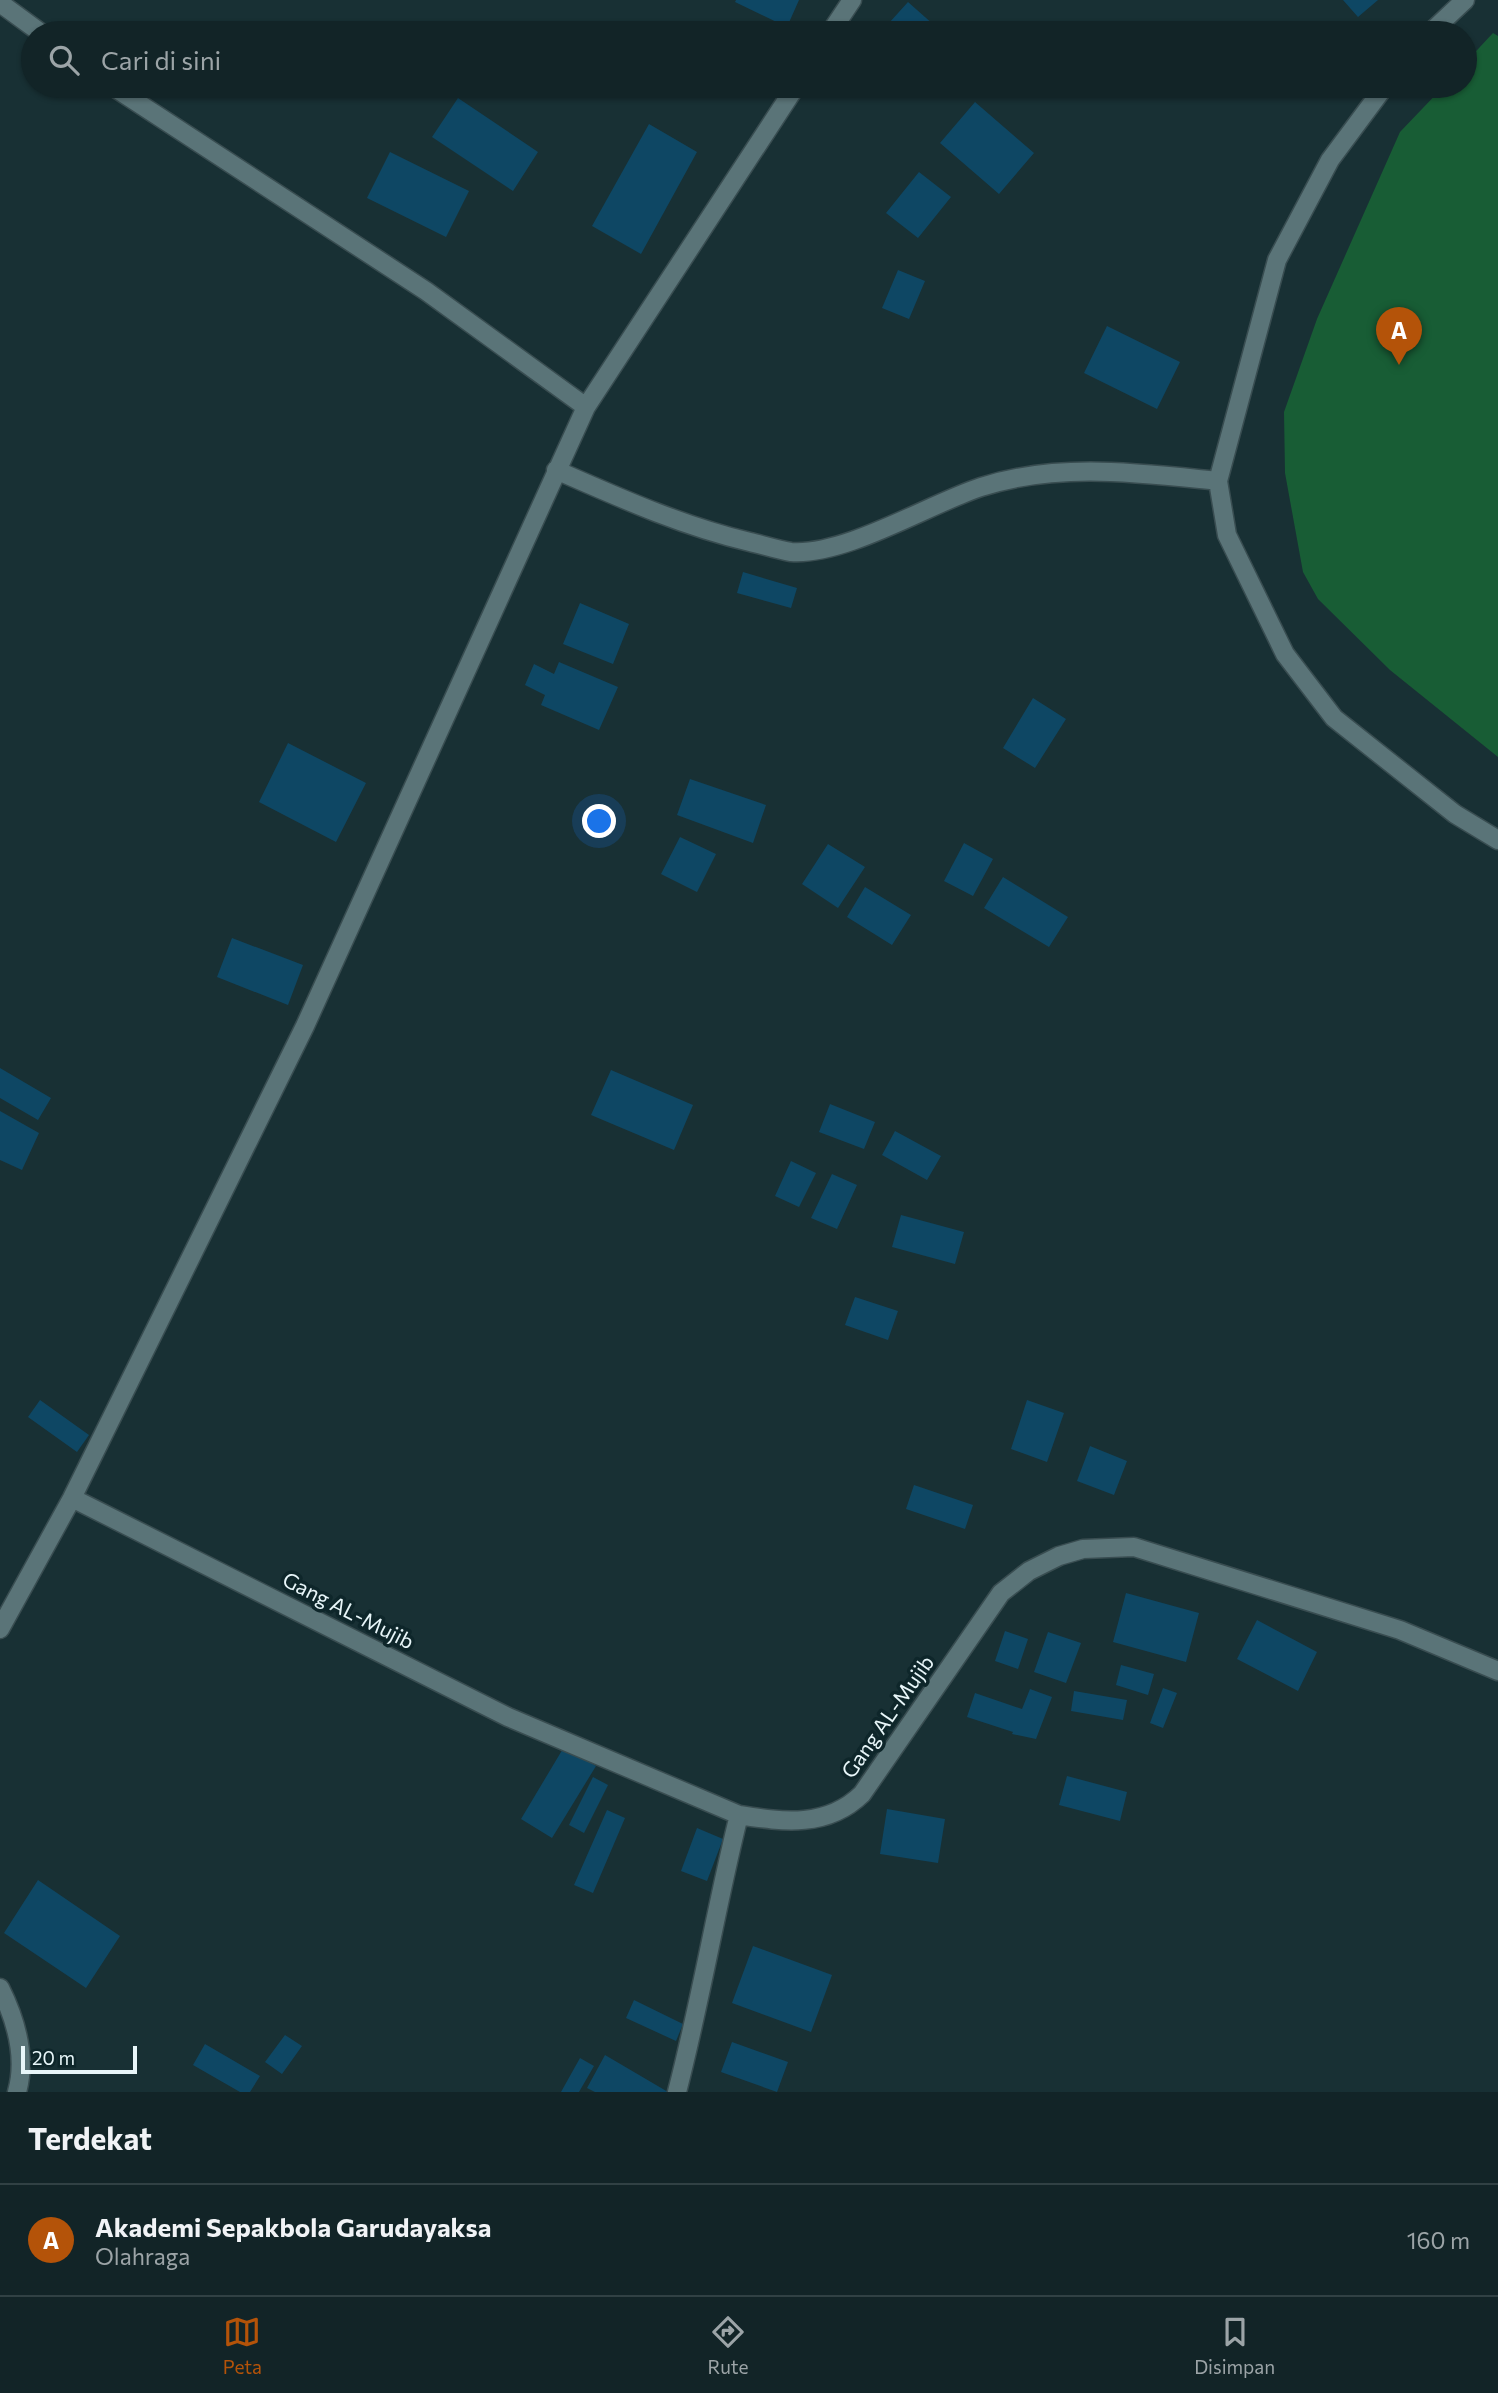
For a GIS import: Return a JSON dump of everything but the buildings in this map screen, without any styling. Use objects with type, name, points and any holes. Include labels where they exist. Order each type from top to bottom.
[{"type":"street","points":[[838,21],[852,0]]},
{"type":"street","points":[[1443,21],[1465,0]]},
{"type":"street","points":[[0,3],[25,21]]},
{"type":"street","points":[[130,98],[426,291],[586,407]]},
{"type":"street","points":[[0,1629],[72,1499],[305,1026],[586,407],[788,98]]},
{"type":"street","points":[[1376,98],[1330,160],[1277,260],[1218,481],[1227,535],[1285,654],[1309,686],[1334,718],[1403,775],[1455,814],[1498,840]]},
{"type":"street","points":[[556,470],[643,509],[713,533],[792,552],[830,546],[981,487],[1024,476],[1065,471],[1138,472],[1218,481]]},
{"type":"street","name":"Gang AL-Mujib","points":[[72,1499],[508,1717],[739,1815],[794,1821],[830,1817],[851,1805],[862,1794],[1001,1593],[1030,1571],[1059,1556],[1083,1549],[1134,1547],[1400,1630],[1498,1671]]},
{"type":"street","points":[[677,2092],[739,1815]]},
{"type":"street","points":[[0,1988],[14,2017],[20,2048],[17,2092]]},
{"type":"green space","points":[[1493,33],[1498,36],[1498,757],[1390,670],[1318,599],[1303,572],[1285,473],[1284,412],[1317,319],[1400,132],[1433,98],[1477,98],[1477,50]]},
{"type":"place","name":"Akademi Sepakbola Garudayaksa","points":[[1399,365]]}]
